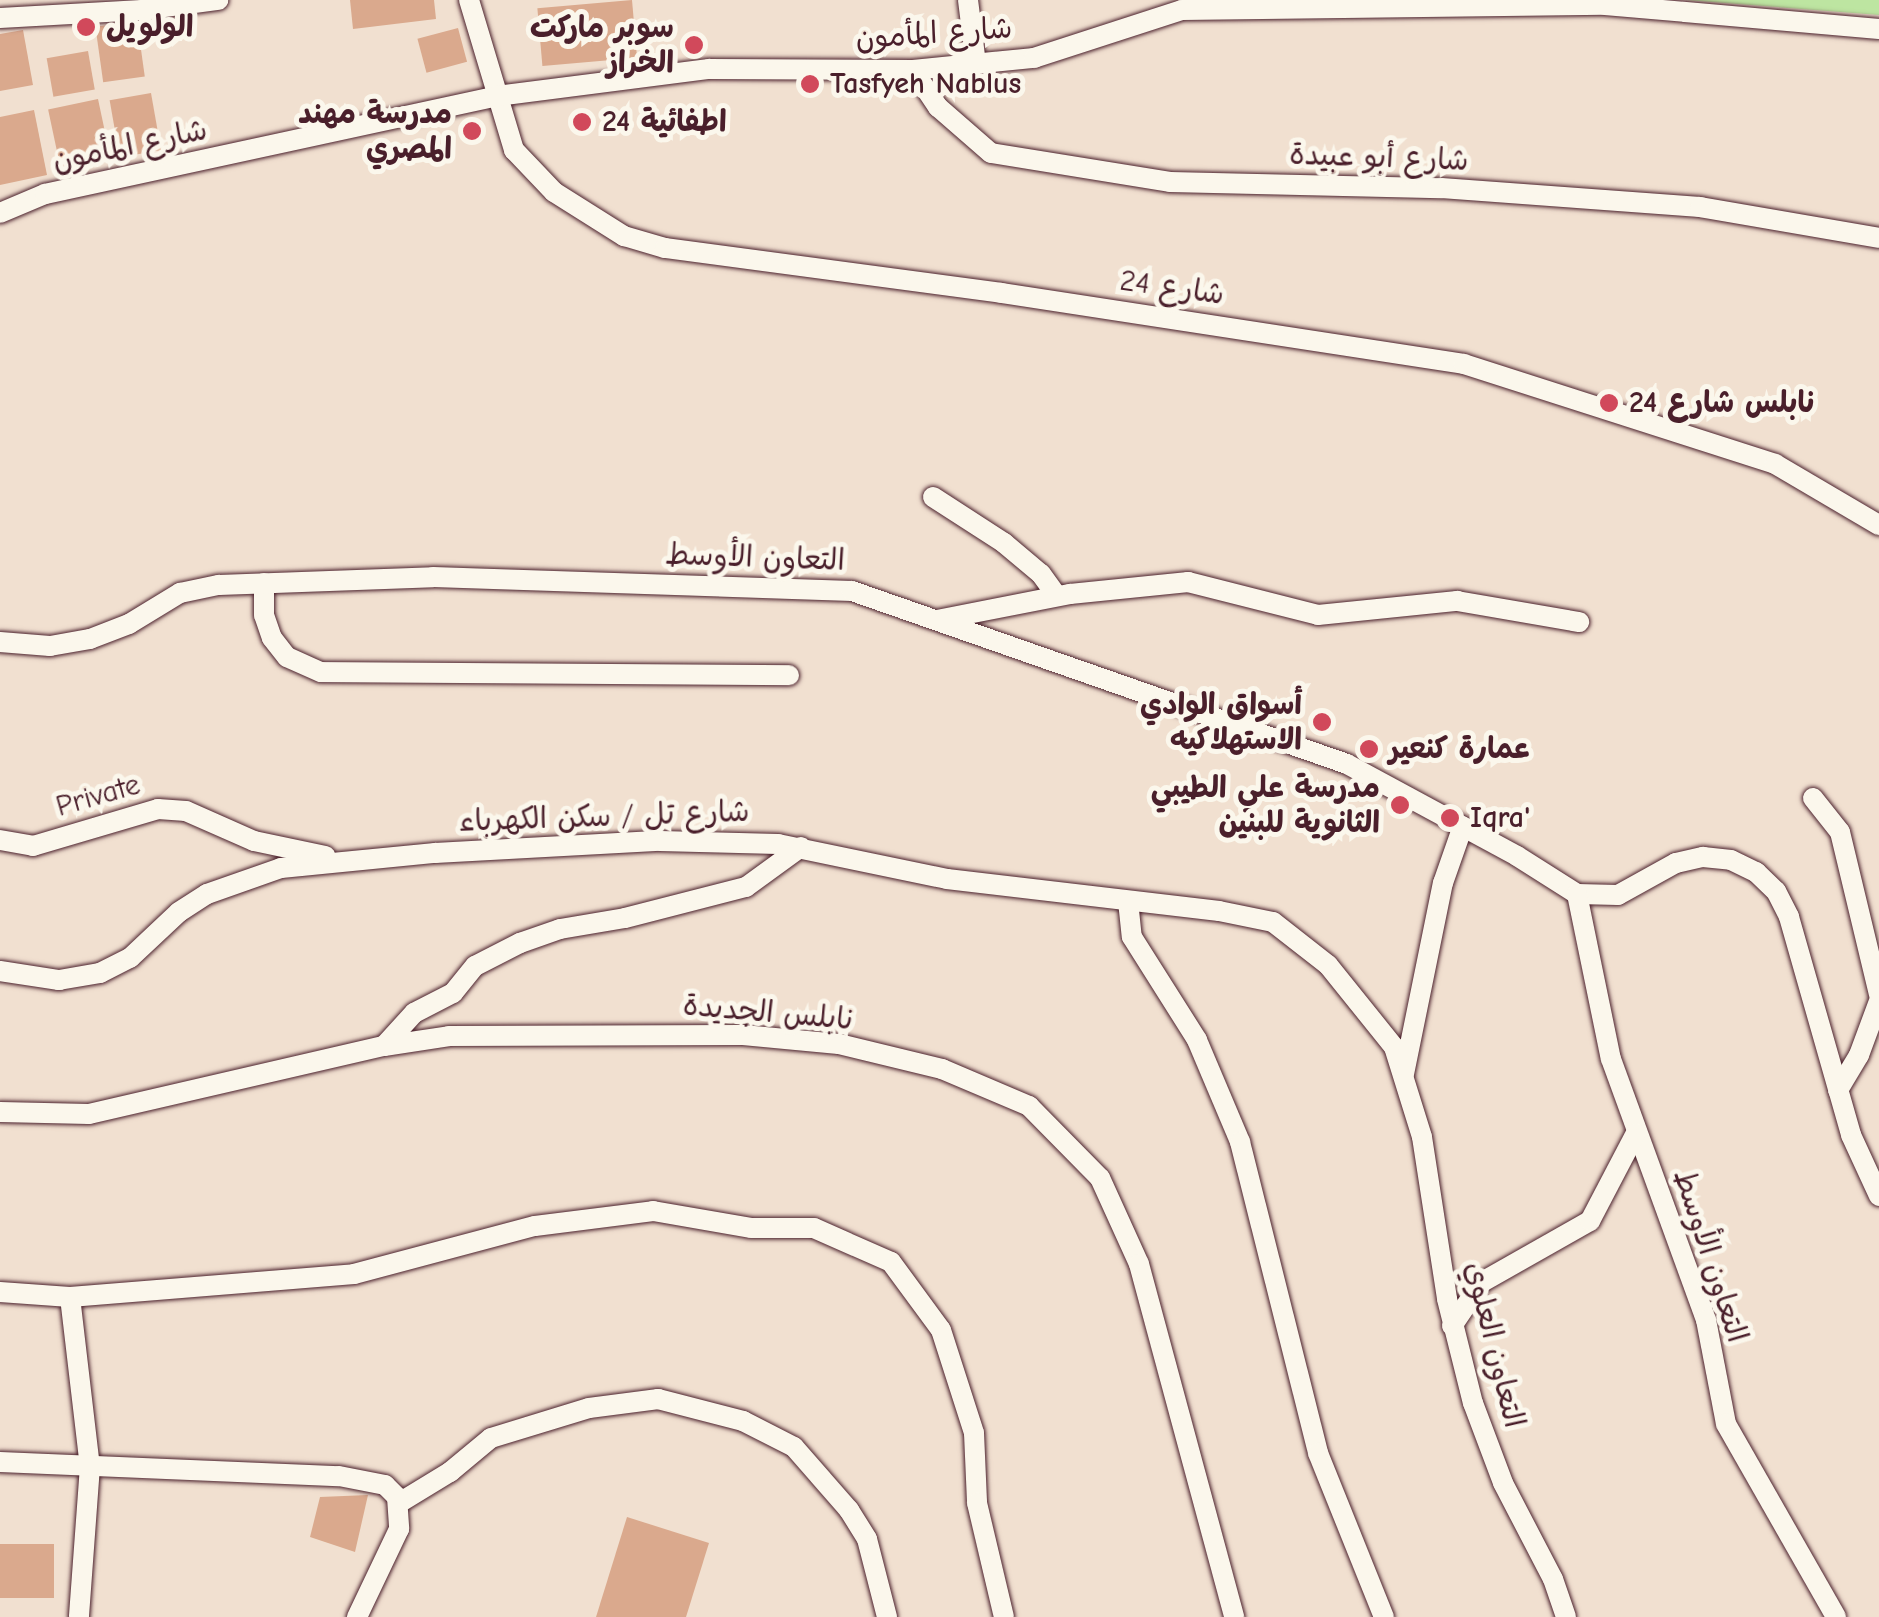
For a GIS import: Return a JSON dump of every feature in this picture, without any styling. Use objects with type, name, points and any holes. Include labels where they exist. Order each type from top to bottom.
[{"type":"street","points":[[0,18],[27,9],[218,0]]},
{"type":"street","name":"شارع 24","points":[[468,0],[514,150],[554,192],[624,236],[666,248],[1001,293],[1464,364],[1775,464],[1879,525]]},
{"type":"street","points":[[968,0],[976,64]]},
{"type":"street","name":"شارع المأمون","points":[[0,213],[45,194],[497,96],[709,69],[912,70],[1034,58],[1184,5],[1605,5],[1879,29]]},
{"type":"street","name":"شارع أبو عبيدة","points":[[912,70],[938,107],[991,153],[1170,182],[1441,188],[1700,208],[1879,238]]},
{"type":"street","points":[[932,497],[1004,543],[1041,574],[1057,596]]},
{"type":"street","name":"التعاون الأوسط","points":[[0,642],[70,644],[110,632],[195,588],[264,583],[433,578],[852,591],[1346,764],[1463,826],[1577,894],[1611,1059],[1706,1320],[1726,1424],[1836,1617]]},
{"type":"street","points":[[936,620],[1057,596],[1197,582],[1318,615],[1457,600],[1579,622]]},
{"type":"street","points":[[264,583],[264,615],[272,638],[287,657],[321,672],[789,676]]},
{"type":"street","points":[[1813,798],[1840,832],[1879,998],[1859,1055],[1838,1090]]},
{"type":"street","name":"Private","points":[[0,840],[33,846],[158,809],[186,811],[254,841],[325,856]]},
{"type":"street","points":[[1404,1074],[1442,883],[1463,826]]},
{"type":"street","name":"شارع تل / سكن الكهرباء","points":[[0,971],[60,980],[100,974],[130,958],[179,912],[207,894],[280,868],[452,852],[660,842],[801,847],[947,879],[1251,916],[1286,929],[1328,965],[1372,1016],[1392,1042],[1404,1074]]},
{"type":"street","points":[[384,1046],[414,1012],[453,993],[475,966],[520,943],[560,929],[625,918],[746,887],[801,847]]},
{"type":"street","points":[[1577,894],[1618,895],[1676,863],[1703,857],[1731,860],[1756,872],[1776,891],[1788,916],[1851,1135],[1879,1196]]},
{"type":"street","points":[[1128,901],[1132,937],[1198,1040],[1240,1142],[1318,1453],[1384,1617]]},
{"type":"street","name":"نابلس الجديدة","points":[[0,1112],[89,1114],[384,1046],[449,1036],[762,1037],[839,1044],[942,1069],[1029,1106],[1100,1178],[1139,1264],[1234,1617]]},
{"type":"street","name":"التعاون العلوي","points":[[1404,1074],[1426,1158],[1452,1326],[1492,1457],[1553,1579],[1566,1617]]},
{"type":"street","points":[[1452,1326],[1482,1282],[1590,1222],[1636,1133]]},
{"type":"street","points":[[0,1292],[70,1297],[354,1274],[535,1226],[654,1211],[751,1228],[814,1228],[891,1262],[942,1330],[974,1433],[977,1503],[1004,1617]]},
{"type":"street","points":[[70,1297],[90,1466],[79,1617]]},
{"type":"street","points":[[399,1503],[450,1472],[491,1438],[589,1408],[658,1400],[743,1421],[794,1447],[849,1510],[866,1539],[886,1617]]},
{"type":"street","points":[[0,1462],[338,1476],[386,1484],[399,1503],[396,1538],[357,1617]]},
{"type":"green space","points":[[1685,0],[1879,0],[1879,15]]},
{"type":"building","points":[[350,0],[434,0],[436,19],[353,29]]},
{"type":"building","points":[[632,0],[637,58],[542,66],[537,8]]},
{"type":"building","points":[[137,21],[145,76],[103,82],[95,27]]},
{"type":"building","points":[[458,28],[467,62],[426,73],[417,39]]},
{"type":"building","points":[[23,30],[33,85],[0,91],[0,34]]},
{"type":"building","points":[[88,51],[95,89],[53,97],[47,58]]},
{"type":"building","points":[[151,93],[161,150],[120,157],[110,100]]},
{"type":"building","points":[[98,99],[110,158],[61,168],[48,110]]},
{"type":"building","points":[[34,110],[47,175],[0,185],[0,117]]},
{"type":"building","points":[[368,1495],[355,1552],[310,1537],[320,1497]]},
{"type":"building","points":[[627,1517],[709,1543],[686,1617],[596,1617]]},
{"type":"building","points":[[0,1544],[54,1544],[54,1598],[0,1598]]},
{"type":"place","name":"الولويل","points":[[86,27]]},
{"type":"place","name":"سوبر ماركت الخراز","points":[[694,45]]},
{"type":"place","name":"Tasfyeh Nablus","points":[[810,84]]},
{"type":"place","name":"اطفائية 24","points":[[582,122]]},
{"type":"place","name":"مدرسة مهند المصري","points":[[472,131]]},
{"type":"place","name":"نابلس شارع 24","points":[[1609,403]]},
{"type":"place","name":"أسواق الوادي الاستهلاكيه","points":[[1322,722]]},
{"type":"place","name":"عمارة كنعير","points":[[1369,749]]},
{"type":"place","name":"مدرسة علي الطيبي الثانوية للبنين","points":[[1400,805]]},
{"type":"place","name":"Iqra'","points":[[1450,818]]}]
